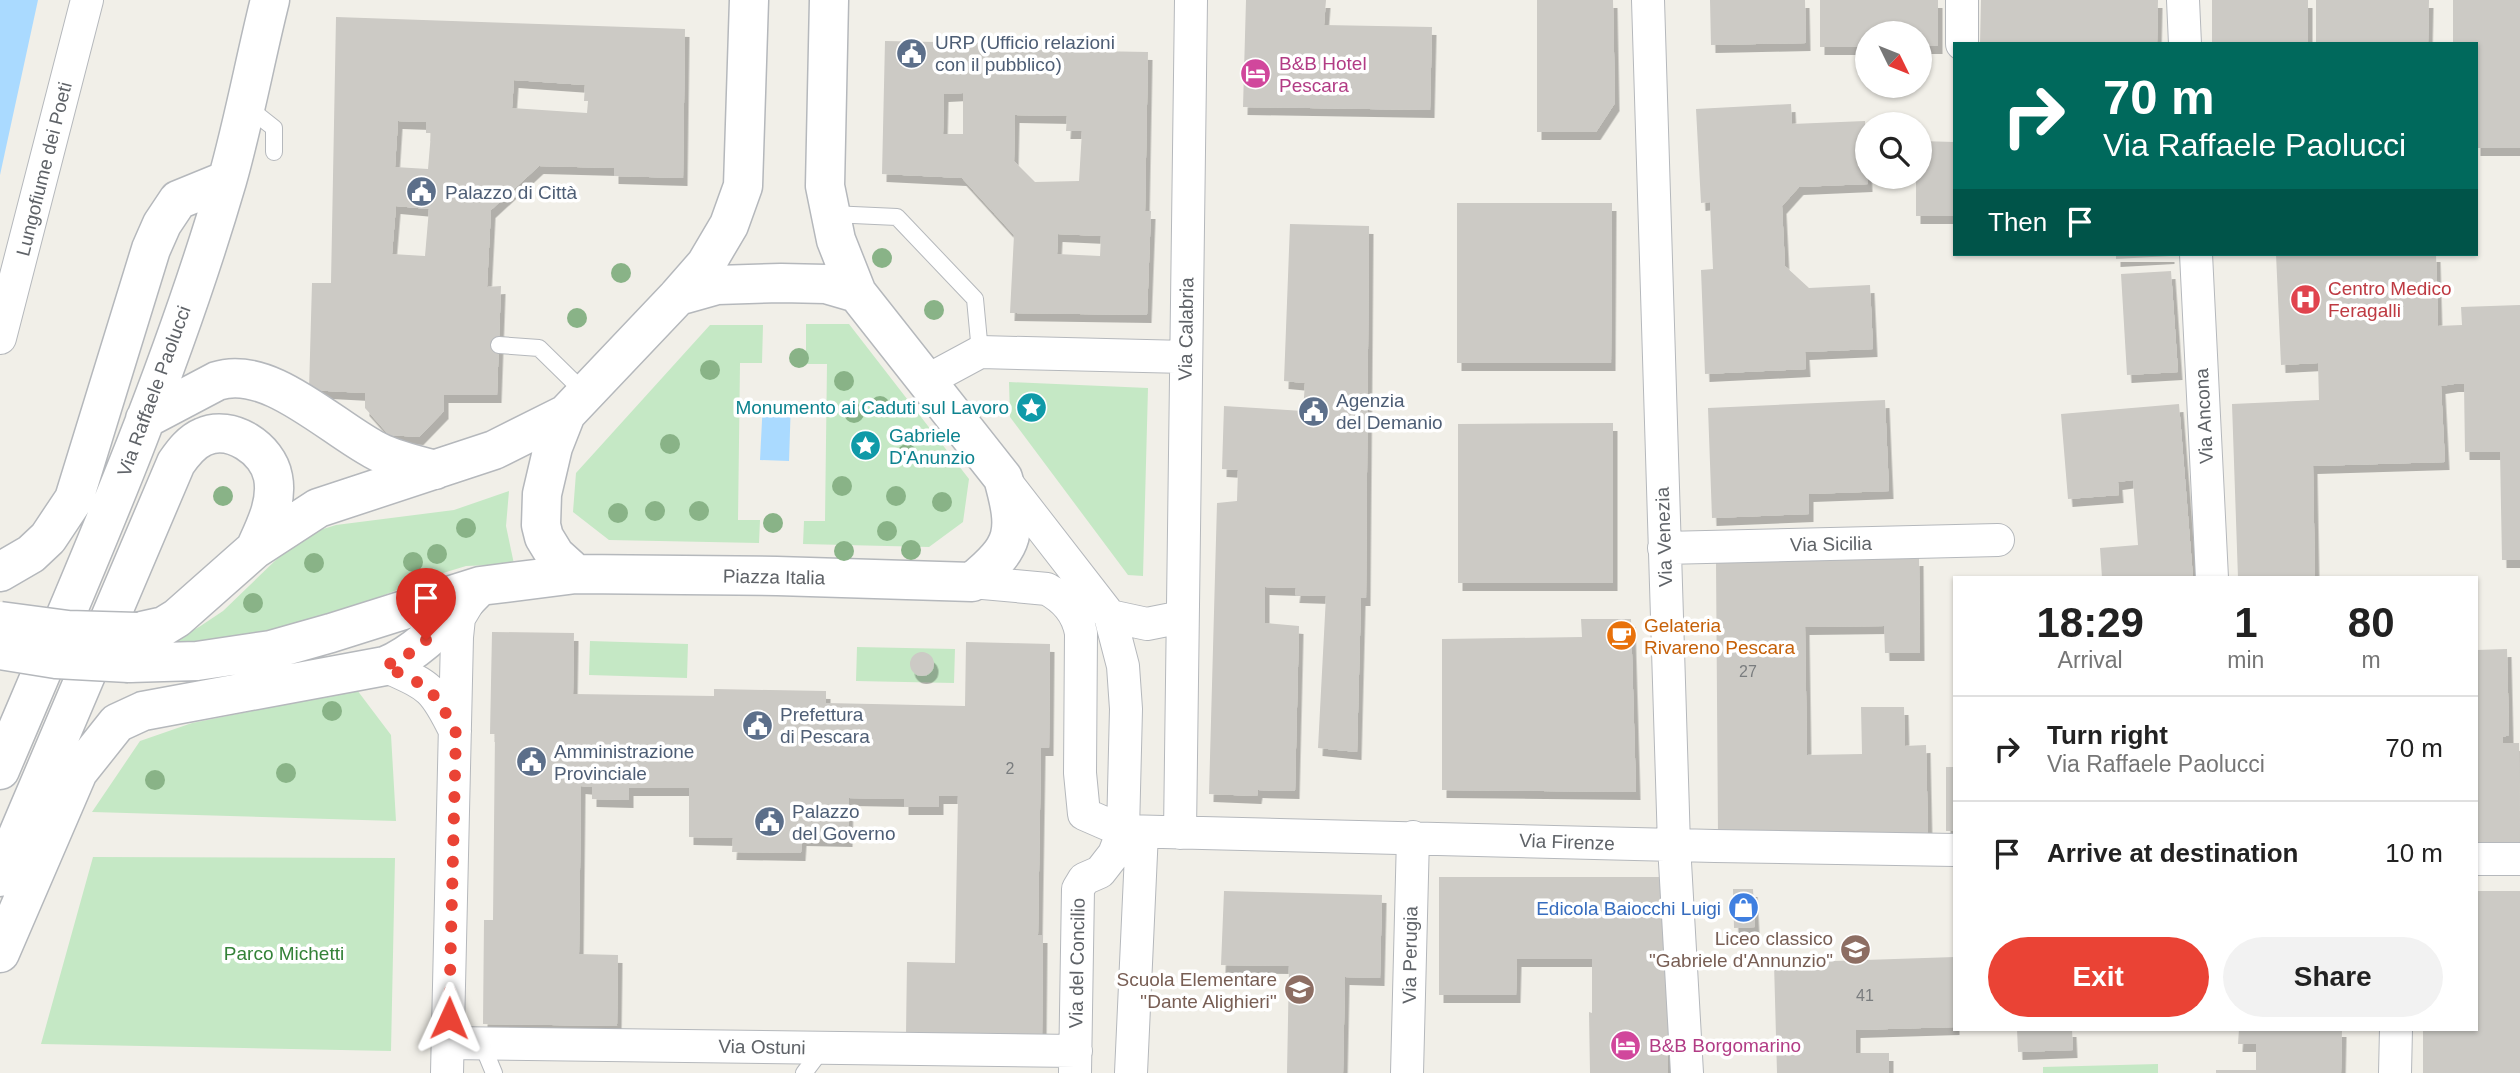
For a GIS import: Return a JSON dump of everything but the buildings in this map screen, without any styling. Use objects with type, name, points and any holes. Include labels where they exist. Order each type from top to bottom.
[{"type":"street","name":"Lungofiume dei Poeti","points":[[0,338],[87,0]]},
{"type":"street","name":"Via Raffaele Paolucci","points":[[0,770],[145,419],[227,180],[270,0]]},
{"type":"street","points":[[0,650],[56,659],[133,647],[177,618],[255,549],[318,508],[494,450],[576,404],[706,264],[729,226],[743,186],[749,0]]},
{"type":"street","points":[[829,0],[825,186],[836,240],[857,293],[928,380],[1110,616],[1123,666],[1133,831],[1131,1073]]},
{"type":"street","name":"Via Calabria","points":[[1180,833],[1191,0]]},
{"type":"street","name":"Via Venezia","points":[[1648,0],[1674,845],[1687,1073]]},
{"type":"street","points":[[1962,0],[1962,42]]},
{"type":"street","points":[[2183,0],[2185,42]]},
{"type":"street","points":[[0,572],[31,554],[48,538],[74,499],[151,249],[162,224],[178,200],[227,180]]},
{"type":"street","name":"Via Ancona","points":[[2196,256],[2212,576]]},
{"type":"street","points":[[678,296],[717,285],[781,283],[826,284],[857,293]]},
{"type":"street","points":[[928,380],[980,352],[1186,357]]},
{"type":"street","points":[[145,419],[217,381],[230,377],[244,378],[282,392],[373,450],[435,470]]},
{"type":"street","points":[[576,404],[546,470],[541,525],[544,537],[555,555],[576,574]]},
{"type":"street","points":[[0,877],[176,463],[194,442],[205,436],[218,433],[234,436],[251,445],[267,459],[273,476],[272,504],[255,549]]},
{"type":"street","points":[[972,582],[993,565],[1011,540],[1012,509],[1003,478]]},
{"type":"street","name":"Via Sicilia","points":[[1664,548],[1998,540]]},
{"type":"street","name":"Piazza Italia","points":[[133,647],[197,661],[271,649],[480,586],[576,574],[972,582],[1047,589],[1058,595],[1071,608],[1081,633],[1080,773],[1084,814],[1133,831]]},
{"type":"street","points":[[0,953],[78,772],[117,723],[143,711],[384,666],[415,650],[480,586]]},
{"type":"street","points":[[448,1058],[459,618],[480,586]]},
{"type":"street","points":[[1110,616],[1147,624],[1182,617]]},
{"type":"street","points":[[0,621],[68,630],[133,647]]},
{"type":"street","points":[[384,666],[432,691],[440,700],[456,733]]},
{"type":"street","points":[[1133,831],[1180,833]]},
{"type":"street","name":"Via del Concilio","points":[[1075,1062],[1078,889],[1084,878],[1100,872],[1133,831]]},
{"type":"street","name":"Via Firenze","points":[[1180,833],[1953,850]]},
{"type":"street","name":"Via Perugia","points":[[1407,1073],[1413,837]]},
{"type":"street","points":[[2478,859],[2520,859]]},
{"type":"street","points":[[2395,1073],[2396,1031]]},
{"type":"street","name":"Via Ostuni","points":[[448,1058],[482,1044],[823,1048],[1075,1062]]},
{"type":"lane","points":[[244,105],[274,128],[274,152]]},
{"type":"lane","points":[[830,214],[897,217],[975,299],[980,352]]},
{"type":"lane","points":[[499,345],[539,348],[576,404]]},
{"type":"lane","points":[[482,1044],[494,1073]]},
{"type":"lane","points":[[804,1073],[823,1048]]},
{"type":"green space","points":[[806,324],[849,324],[969,479],[963,522],[929,547],[803,544],[804,521],[825,521],[827,364],[806,364]]},
{"type":"green space","points":[[710,325],[763,325],[762,363],[740,363],[738,520],[760,520],[759,543],[609,540],[573,512],[576,473]]},
{"type":"green space","points":[[1009,382],[1148,388],[1143,576],[1128,575],[1010,417]]},
{"type":"green space","points":[[509,491],[506,526],[514,564],[466,566],[430,577],[288,633],[159,648],[223,611],[307,534],[336,525],[454,510]]},
{"type":"green space","points":[[590,641],[688,644],[687,678],[589,675]]},
{"type":"green space","points":[[857,647],[955,649],[954,683],[856,681]]},
{"type":"green space","points":[[357,690],[391,735],[396,821],[92,812],[140,741],[192,723]]},
{"type":"green space","name":"Parco Michetti","points":[[93,857],[395,858],[391,1051],[41,1044]]},
{"type":"green space","points":[[2158,1064],[2158,1073],[2043,1073],[2043,1067]]},
{"type":"water","points":[[0,0],[38,0],[0,175]]},
{"type":"water","points":[[763,401],[791,401],[789,461],[760,460]]},
{"type":"place","name":"URP (Ufficio relazioni con il pubblico)","points":[[912,53]]},
{"type":"place","name":"B&B Hotel Pescara","points":[[1256,74]]},
{"type":"place","name":"Palazzo di Città","points":[[422,192]]},
{"type":"place","name":"Centro Medico Feragalli","points":[[2305,299]]},
{"type":"place","name":"Monumento ai Caduti sul Lavoro","points":[[1032,407]]},
{"type":"place","name":"Agenzia del Demanio","points":[[1313,411]]},
{"type":"place","name":"Gabriele D'Anunzio","points":[[866,446]]},
{"type":"place","name":"Gelateria Rivareno Pescara","points":[[1621,636]]},
{"type":"place","name":"Prefettura di Pescara","points":[[757,725]]},
{"type":"place","name":"Amministrazione Provinciale","points":[[531,762]]},
{"type":"place","name":"Palazzo del Governo","points":[[769,822]]},
{"type":"place","name":"Edicola Baiocchi Luigi","points":[[1744,908]]},
{"type":"place","name":"Liceo classico \"Gabriele d'Annunzio\"","points":[[1856,949]]},
{"type":"place","name":"Scuola Elementare ''Dante Alighieri''","points":[[1300,990]]},
{"type":"place","name":"B&B Borgomarino","points":[[1626,1045]]},
{"type":"route","points":[[426,640],[402,659],[384,666],[432,691],[440,700],[456,733],[449,1018]]}]
